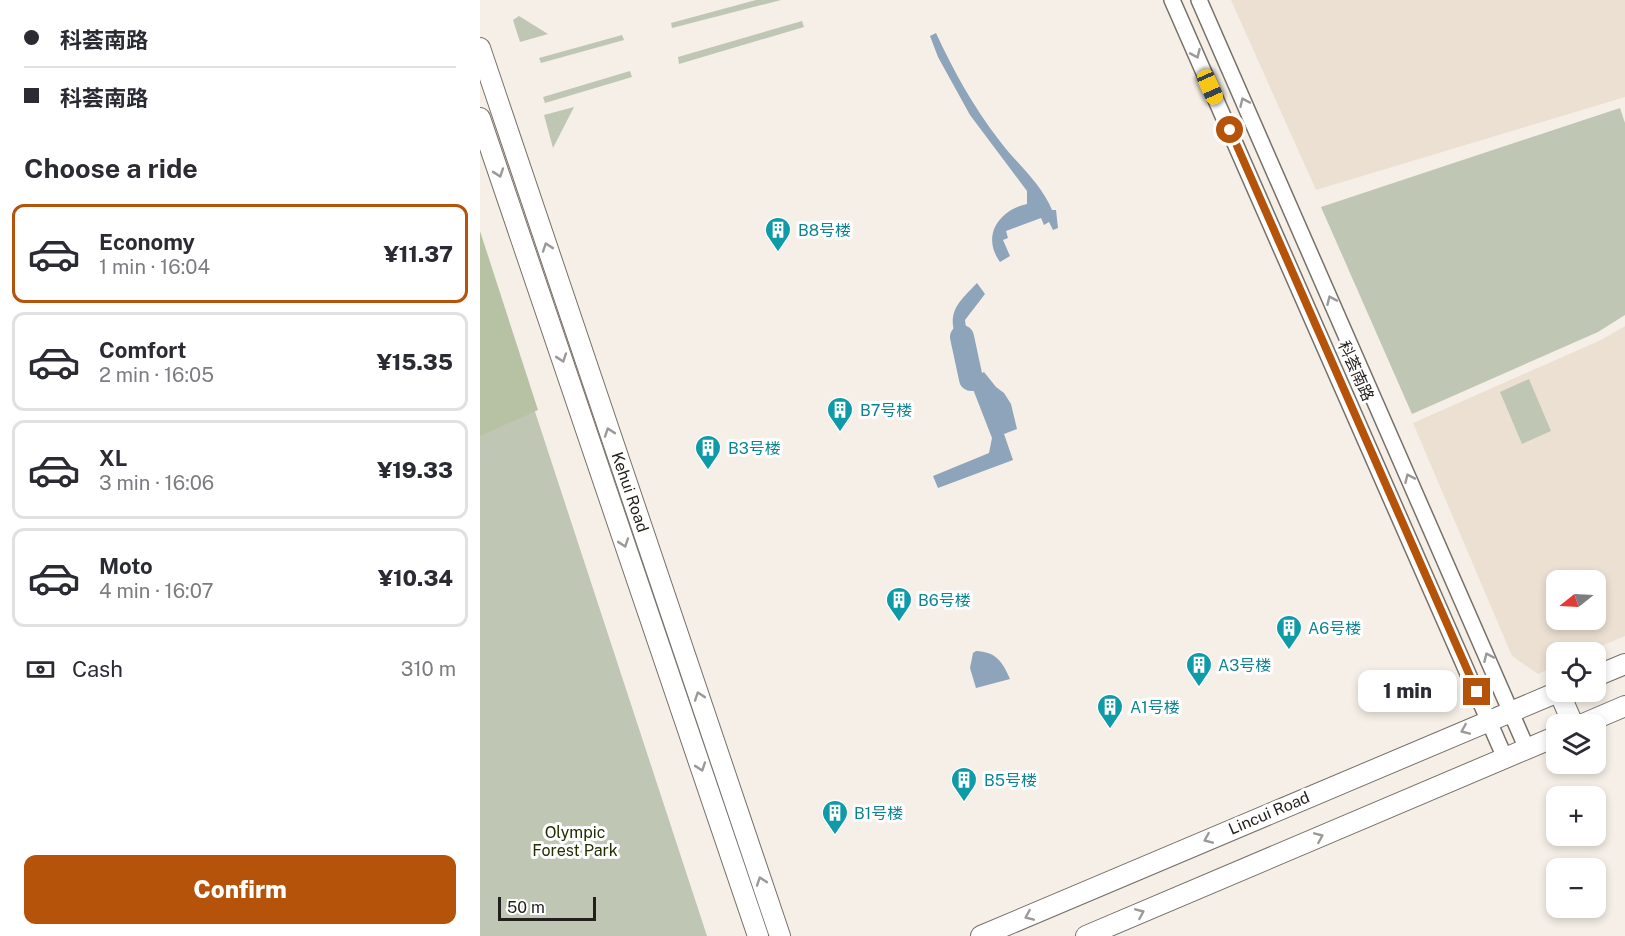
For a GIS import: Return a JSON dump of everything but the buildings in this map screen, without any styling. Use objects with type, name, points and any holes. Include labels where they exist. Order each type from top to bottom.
[{"type":"main road","name":"Kehui Road","points":[[480,48],[780,936]]},
{"type":"main road","name":"Kehui Road","points":[[480,118],[758,936]]},
{"type":"main road","points":[[1606,672],[1625,664]]},
{"type":"main road","name":"Lincui Road","points":[[981,936],[1546,697]]},
{"type":"main road","points":[[1606,714],[1625,706]]},
{"type":"main road","points":[[1086,936],[1546,741]]},
{"type":"street","name":"科荟南路","points":[[1172,0],[1505,758]]},
{"type":"street","name":"科荟南路","points":[[1199,0],[1527,749]]},
{"type":"shaded area","points":[[1231,0],[1625,0],[1625,97],[1316,190]]},
{"type":"shaded area","points":[[1625,326],[1625,636],[1606,644],[1606,642],[1546,642],[1546,670],[1538,674],[1512,656],[1413,423],[1601,340]]},
{"type":"green space","points":[[756,0],[781,0],[672,28],[671,23]]},
{"type":"green space","points":[[519,16],[548,34],[520,42],[513,20]]},
{"type":"green space","points":[[802,21],[804,27],[679,64],[678,57]]},
{"type":"green space","points":[[622,35],[624,40],[541,63],[539,58]]},
{"type":"green space","points":[[630,71],[632,77],[545,103],[543,97]]},
{"type":"green space","points":[[574,107],[553,148],[544,115]]},
{"type":"green space","points":[[1620,108],[1625,123],[1625,315],[1598,332],[1412,414],[1321,207]]},
{"type":"green space","points":[[480,231],[538,410],[480,436]]},
{"type":"green space","name":"Olympic Forest Park","points":[[480,244],[707,936],[480,936]]},
{"type":"green space","points":[[1529,379],[1551,431],[1522,444],[1500,392]]},
{"type":"water","points":[[936,33],[981,115],[1006,149],[1035,182],[1052,210],[1056,210],[1058,228],[1053,230],[1049,222],[1044,225],[1041,218],[1006,231],[1008,238],[1003,240],[1010,256],[1000,262],[992,243],[996,225],[1008,212],[1027,204],[1027,191],[970,115],[938,57],[930,36]]},
{"type":"water","points":[[977,283],[985,294],[965,320],[967,336],[956,336],[953,327],[954,313],[957,306]]},
{"type":"water","points":[[984,372],[1011,404],[1017,429],[1004,434],[1013,460],[938,488],[933,476],[989,453],[992,438],[971,384],[971,379]]},
{"type":"water","points":[[976,651],[989,653],[998,659],[1010,679],[976,688],[970,668],[973,653]]},
{"type":"waterway","points":[[962,337],[971,379]]},
{"type":"place","name":"B8号楼","points":[[778,253]]},
{"type":"place","name":"B7号楼","points":[[840,433]]},
{"type":"place","name":"B3号楼","points":[[708,471]]},
{"type":"place","name":"B6号楼","points":[[899,623]]},
{"type":"place","name":"A6号楼","points":[[1289,651]]},
{"type":"place","name":"A3号楼","points":[[1199,688]]},
{"type":"place","name":"A1号楼","points":[[1110,730]]},
{"type":"place","name":"B5号楼","points":[[964,803]]},
{"type":"place","name":"B1号楼","points":[[835,836]]},
{"type":"route","points":[[1230,130],[1477,692]]}]
